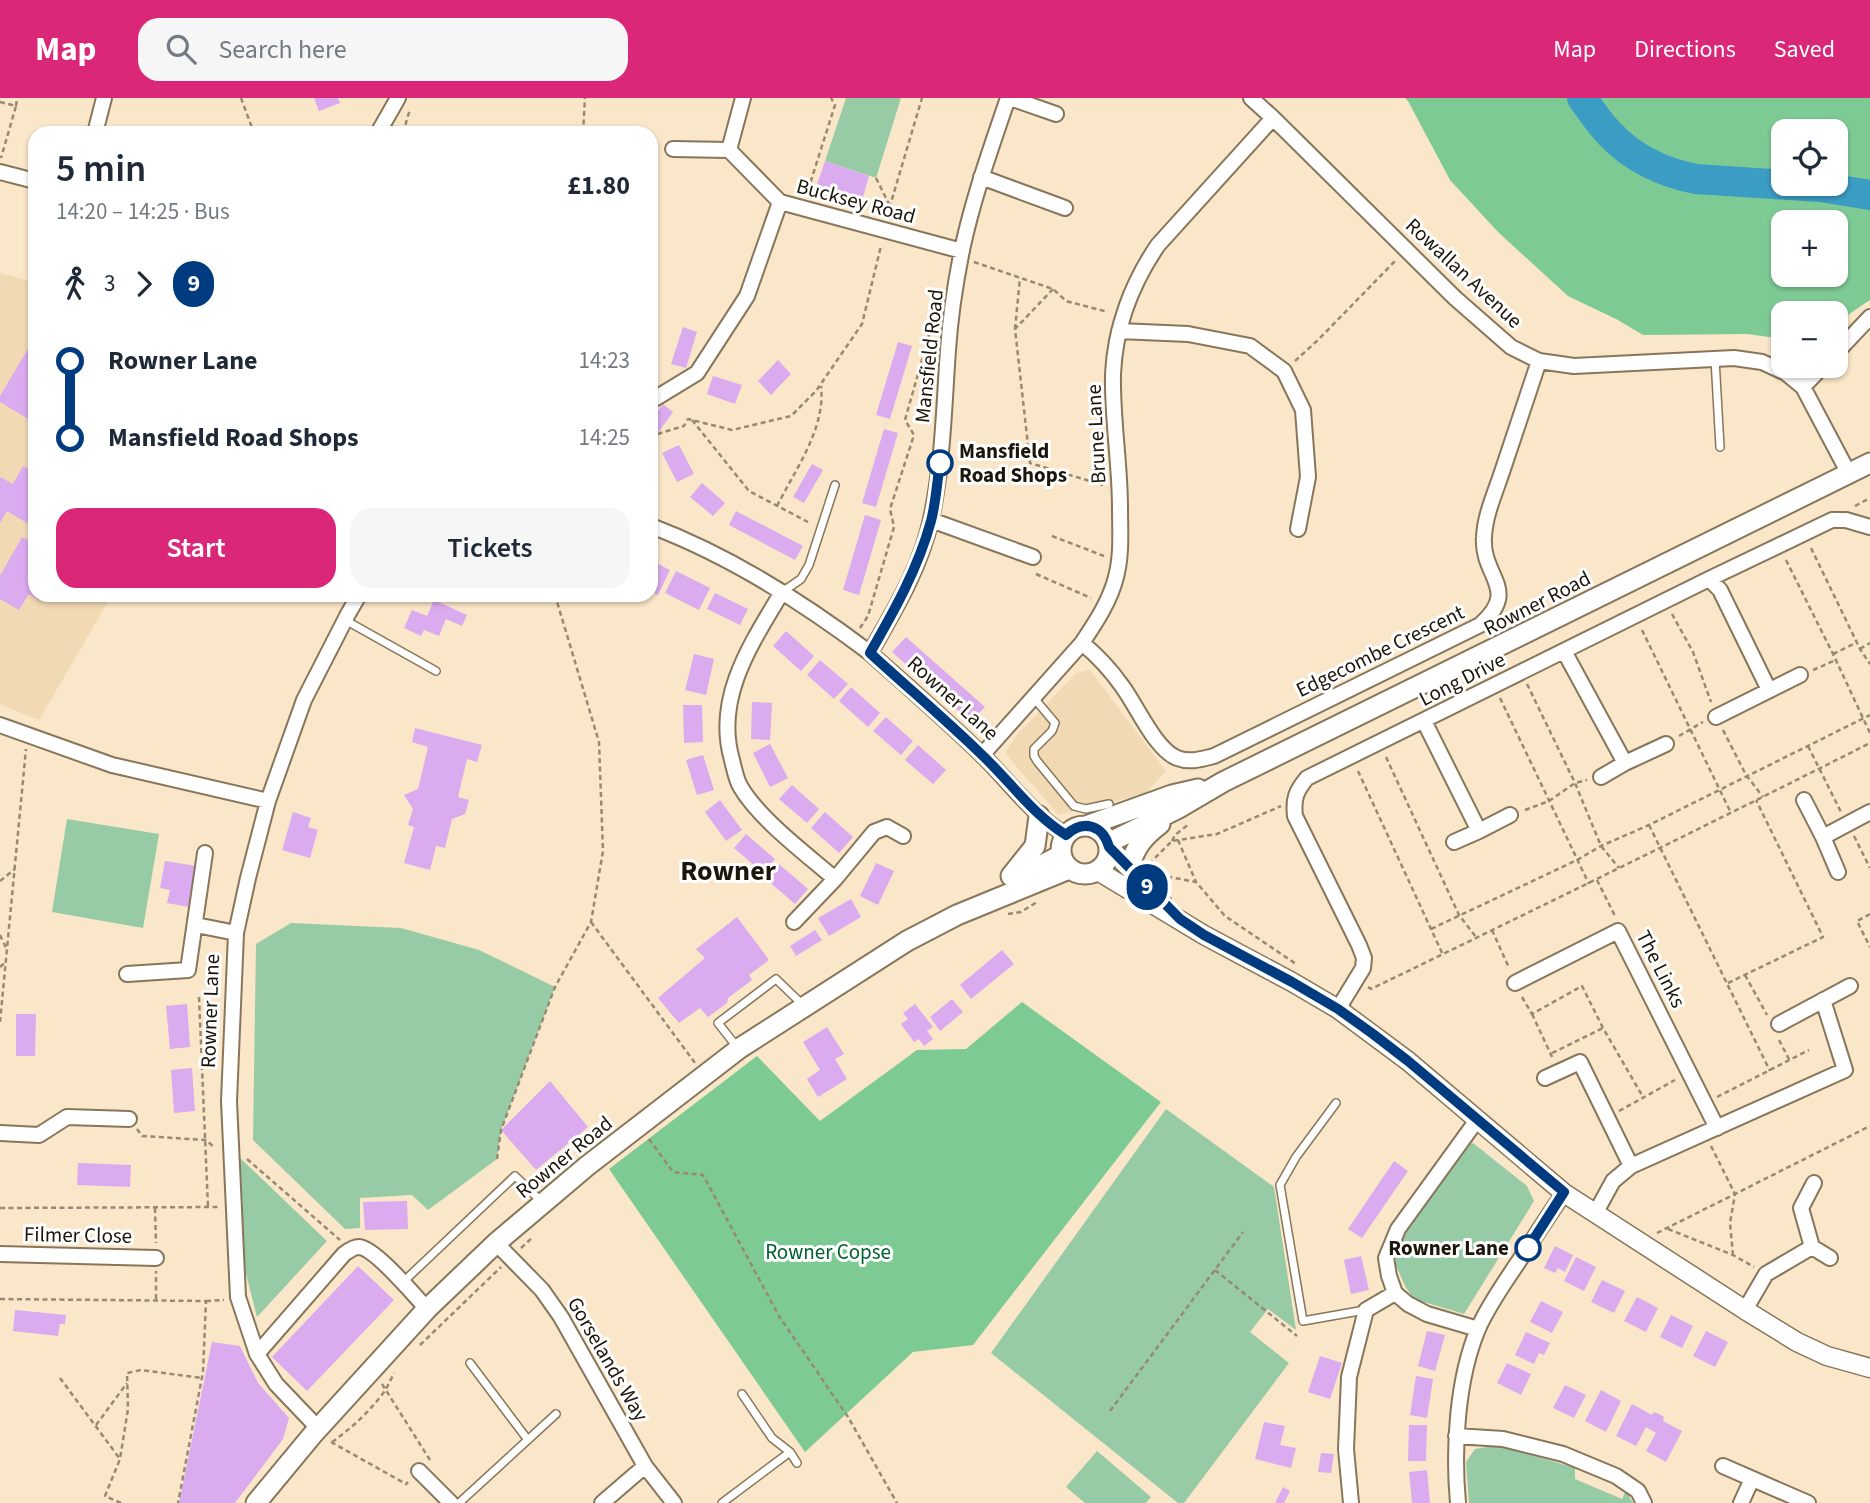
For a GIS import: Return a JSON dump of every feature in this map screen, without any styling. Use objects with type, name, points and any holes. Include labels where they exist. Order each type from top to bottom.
[{"type":"main road","name":"Rowner Road","points":[[1109,845],[1223,782],[1870,463]]},
{"type":"main road","name":"Rowner Road","points":[[1086,826],[1172,795],[1223,782]]},
{"type":"main road","points":[[1129,867],[1135,850],[1145,835],[1177,809]]},
{"type":"main road","points":[[994,890],[1016,872],[1035,846],[1040,816]]},
{"type":"main road","points":[[1086,826],[1100,830],[1109,845],[1107,861],[1098,871],[1083,874],[1065,862],[1062,841],[1066,835],[1086,826]]},
{"type":"main road","name":"Rowner Road","points":[[957,915],[994,890],[1065,862]]},
{"type":"main road","name":"Rowner Road","points":[[256,1503],[321,1434],[372,1369],[427,1309],[542,1203],[639,1126],[738,1049],[907,941],[1065,862]]},
{"type":"street","points":[[97,126],[104,98]]},
{"type":"street","points":[[382,126],[398,98]]},
{"type":"street","points":[[673,149],[729,149],[743,98]]},
{"type":"street","points":[[1009,98],[1056,114]]},
{"type":"street","name":"Mansfield Road","points":[[870,653],[911,577],[931,520],[940,457],[948,346],[962,254],[981,177],[1009,98]]},
{"type":"street","name":"Rowallan Avenue","points":[[1251,98],[1455,298],[1511,347],[1539,361],[1574,366],[1734,358],[1762,362],[1786,373],[1803,387],[1848,472]]},
{"type":"street","name":"Brune Lane","points":[[982,755],[1082,643],[1105,605],[1116,576],[1121,551],[1113,372],[1119,331],[1142,268],[1158,245],[1273,118]]},
{"type":"street","name":"Bucksey Road","points":[[729,149],[780,202],[962,254]]},
{"type":"street","points":[[0,172],[28,179]]},
{"type":"street","points":[[981,177],[1065,208]]},
{"type":"street","points":[[658,397],[697,373],[747,296],[780,202]]},
{"type":"street","points":[[1848,340],[1870,317]]},
{"type":"street","points":[[1119,331],[1188,334],[1250,346],[1284,370],[1303,410],[1308,477],[1298,529]]},
{"type":"street","name":"Edgecombe Crescent","points":[[1082,643],[1104,662],[1124,688],[1162,749],[1178,759],[1196,761],[1214,756],[1480,625],[1492,615],[1499,601],[1499,588],[1485,558],[1484,537],[1488,517],[1539,361]]},
{"type":"street","points":[[1803,387],[1812,378]]},
{"type":"street","points":[[931,520],[1033,557]]},
{"type":"street","name":"Long Drive","points":[[1338,1009],[1363,968],[1364,958],[1295,816],[1293,801],[1307,778],[1832,520],[1846,520],[1870,527]]},
{"type":"street","name":"Rowner Lane","points":[[658,529],[705,550],[782,592],[870,653],[982,755],[1040,816],[1066,835]]},
{"type":"street","points":[[1709,579],[1720,590],[1769,690]]},
{"type":"street","points":[[782,592],[733,684],[727,715],[728,745],[739,785],[765,818],[835,879]]},
{"type":"street","name":"Rowner Lane","points":[[321,1434],[276,1384],[257,1354],[238,1297],[229,1101],[236,933],[248,878],[268,801],[304,699],[355,602]]},
{"type":"street","points":[[1564,651],[1625,763]]},
{"type":"street","points":[[1716,717],[1800,675]]},
{"type":"street","points":[[1424,721],[1479,831]]},
{"type":"street","points":[[0,725],[112,765],[268,801]]},
{"type":"street","points":[[1601,776],[1666,744]]},
{"type":"street","points":[[1804,800],[1838,872]]},
{"type":"street","points":[[1823,837],[1870,812]]},
{"type":"street","points":[[1454,842],[1510,816]]},
{"type":"street","points":[[794,922],[874,832],[887,827],[903,836]]},
{"type":"street","points":[[1109,845],[1180,919]]},
{"type":"street","points":[[127,974],[188,970],[205,853]]},
{"type":"street","points":[[1098,871],[1204,935],[1338,1009],[1399,1054],[1564,1192],[1595,1214],[1797,1342],[1827,1356],[1870,1368]]},
{"type":"street","points":[[196,925],[236,933]]},
{"type":"street","name":"The Links","points":[[1515,983],[1618,932],[1704,1102],[1711,1131]]},
{"type":"street","points":[[1775,1026],[1850,986]]},
{"type":"street","points":[[1595,1214],[1613,1181],[1631,1166],[1845,1070],[1824,1000]]},
{"type":"street","points":[[1545,1077],[1580,1062],[1631,1166]]},
{"type":"street","points":[[0,1133],[39,1135],[67,1117],[128,1119]]},
{"type":"street","points":[[1476,1119],[1398,1229],[1387,1258],[1395,1293],[1408,1304],[1427,1314],[1478,1329]]},
{"type":"street","points":[[1814,1183],[1801,1208],[1812,1247],[1830,1258]]},
{"type":"street","points":[[1458,1503],[1455,1473],[1456,1436],[1468,1360],[1478,1329],[1496,1295],[1564,1192]]},
{"type":"street","name":"Gorselands Way","points":[[496,1243],[542,1290],[561,1317],[645,1466],[674,1503]]},
{"type":"street","points":[[257,1354],[350,1249],[359,1247],[374,1253],[427,1309]]},
{"type":"street","points":[[1745,1310],[1766,1274],[1812,1247]]},
{"type":"street","name":"Filmer Close","points":[[0,1254],[156,1258]]},
{"type":"street","points":[[1351,1503],[1346,1450],[1349,1377],[1366,1310],[1395,1293]]},
{"type":"street","points":[[1456,1436],[1503,1439],[1563,1454],[1616,1476],[1638,1491],[1644,1503]]},
{"type":"street","points":[[601,1503],[645,1466]]},
{"type":"street","points":[[1723,1466],[1808,1503]]},
{"type":"street","points":[[419,1471],[451,1503]]},
{"type":"street","points":[[1741,1503],[1752,1479]]},
{"type":"lane","points":[[1715,359],[1720,447]]},
{"type":"lane","points":[[782,592],[800,579],[809,565],[835,485]]},
{"type":"lane","points":[[345,620],[436,671]]},
{"type":"lane","points":[[1033,698],[1055,723],[1052,731],[1034,749],[1037,761],[1074,806],[1086,809],[1109,804]]},
{"type":"lane","points":[[738,1049],[718,1023],[776,979],[804,1006]]},
{"type":"lane","points":[[1336,1103],[1296,1157],[1280,1185],[1303,1321],[1366,1310]]},
{"type":"lane","points":[[402,1283],[515,1175],[542,1203]]},
{"type":"lane","points":[[470,1363],[528,1440]]},
{"type":"lane","points":[[742,1394],[772,1438],[790,1452],[797,1463]]},
{"type":"lane","points":[[459,1503],[556,1414]]},
{"type":"lane","points":[[722,1503],[790,1452]]},
{"type":"path","points":[[1,160],[17,98]]},
{"type":"path","points":[[240,98],[251,126]]},
{"type":"path","points":[[583,126],[585,98]]},
{"type":"path","points":[[808,190],[835,104],[831,98]]},
{"type":"path","points":[[658,434],[684,426],[688,419],[732,430],[791,416],[821,384],[862,324],[883,230],[922,98]]},
{"type":"path","points":[[0,102],[16,106]]},
{"type":"path","points":[[405,126],[410,108]]},
{"type":"path","points":[[876,178],[890,206]]},
{"type":"path","points":[[1284,370],[1318,340],[1406,249]]},
{"type":"path","points":[[962,254],[1053,289],[1066,301],[1124,316]]},
{"type":"path","points":[[1020,278],[1015,329],[1030,463],[1120,491]]},
{"type":"path","points":[[1015,329],[1053,289]]},
{"type":"path","points":[[852,640],[868,616],[894,527],[890,509],[914,435],[905,421],[937,303]]},
{"type":"path","points":[[777,506],[816,431],[822,398],[821,384]]},
{"type":"path","points":[[692,420],[749,491],[808,522]]},
{"type":"path","points":[[1815,528],[1810,546],[1860,649],[1870,664]]},
{"type":"path","points":[[1052,536],[1119,561]]},
{"type":"path","points":[[1793,554],[1785,558],[1870,733]]},
{"type":"path","points":[[1036,574],[1105,605]]},
{"type":"path","points":[[497,1159],[501,1130],[555,987],[591,922],[603,851],[598,742],[557,602]]},
{"type":"path","points":[[1639,624],[1731,813]]},
{"type":"path","points":[[1833,654],[1858,642]]},
{"type":"path","points":[[1860,649],[1870,643]]},
{"type":"path","points":[[1800,675],[1836,660]]},
{"type":"path","points":[[1527,684],[1575,783],[1601,846],[1620,869]]},
{"type":"path","points":[[1508,693],[1499,697],[1589,884]]},
{"type":"path","points":[[1431,929],[1870,715]]},
{"type":"path","points":[[1666,744],[1689,729],[1716,717]]},
{"type":"path","points":[[0,1022],[27,735]]},
{"type":"path","points":[[1357,979],[1371,989],[1662,849],[1870,743]]},
{"type":"path","points":[[1808,746],[1870,868]]},
{"type":"path","points":[[1384,754],[1458,915],[1476,937]]},
{"type":"path","points":[[1357,769],[1443,955]]},
{"type":"path","points":[[1510,816],[1549,801],[1575,783],[1601,776]]},
{"type":"path","points":[[1728,983],[1822,937],[1756,800]]},
{"type":"path","points":[[1149,864],[1172,841],[1217,834],[1283,805]]},
{"type":"path","points":[[1649,825],[1770,1071]]},
{"type":"path","points":[[1178,840],[1196,882],[1225,916],[1300,966]]},
{"type":"path","points":[[0,881],[15,869]]},
{"type":"path","points":[[1155,874],[1196,882]]},
{"type":"path","points":[[1597,880],[1621,927],[1618,932]]},
{"type":"path","points":[[1009,914],[1021,912],[1044,898]]},
{"type":"path","points":[[1870,914],[1857,921],[1870,947]]},
{"type":"path","points":[[591,922],[704,1075]]},
{"type":"path","points":[[1492,930],[1559,1071]]},
{"type":"path","points":[[0,936],[7,950]]},
{"type":"path","points":[[0,967],[6,962]]},
{"type":"path","points":[[1745,975],[1775,1026],[1790,1061]]},
{"type":"path","points":[[1532,1014],[1583,986],[1603,1028],[1643,1097]]},
{"type":"path","points":[[199,997],[208,1207]]},
{"type":"path","points":[[1551,1054],[1603,1028]]},
{"type":"path","points":[[1704,1102],[1809,1050]]},
{"type":"path","points":[[1608,1118],[1689,1073]]},
{"type":"path","points":[[128,1119],[142,1136],[206,1140]]},
{"type":"path","points":[[639,1126],[673,1172],[703,1175],[779,1316],[848,1417],[897,1503]]},
{"type":"path","points":[[1638,1241],[1870,1126]]},
{"type":"path","points":[[1711,1131],[1735,1194],[1730,1223],[1733,1255]]},
{"type":"path","points":[[215,1147],[231,1145],[350,1249]]},
{"type":"path","points":[[0,1208],[234,1206]]},
{"type":"path","points":[[1667,1228],[1733,1255],[1766,1274]]},
{"type":"path","points":[[416,1349],[538,1232]]},
{"type":"path","points":[[1110,1411],[1244,1232]]},
{"type":"path","points":[[1215,1270],[1297,1336]]},
{"type":"path","points":[[0,1298],[206,1301],[202,1378],[178,1503]]},
{"type":"path","points":[[321,1434],[344,1434],[386,1390],[397,1367]]},
{"type":"path","points":[[321,1434],[406,1484],[431,1460],[372,1369]]},
{"type":"path","points":[[121,1503],[105,1496],[120,1459],[128,1409],[127,1373],[141,1370],[202,1378]]},
{"type":"path","points":[[60,1377],[120,1459]]},
{"type":"path","points":[[95,1426],[127,1383]]},
{"type":"shaded area","points":[[0,273],[28,281],[28,602],[108,602],[39,720],[0,704]]},
{"type":"shaded area","points":[[1090,670],[1166,771],[1145,794],[1059,815],[1005,753],[1016,736],[1076,673]]},
{"type":"green space","points":[[846,98],[901,98],[876,178],[825,161]]},
{"type":"green space","points":[[1405,98],[1870,98],[1870,300],[1848,315],[1848,301],[1771,301],[1771,337],[1747,334],[1643,335],[1568,296],[1499,233],[1450,180]]},
{"type":"green space","points":[[67,819],[159,834],[143,928],[52,912]]},
{"type":"green space","points":[[291,923],[401,928],[479,950],[555,987],[501,1130],[497,1159],[428,1210],[412,1195],[360,1198],[360,1228],[345,1229],[253,1140],[256,944]]},
{"type":"green space","name":"Rowner Copse","points":[[1022,1002],[1161,1102],[973,1345],[913,1352],[805,1452],[609,1169],[757,1056],[820,1121],[917,1050],[966,1049]]},
{"type":"green space","points":[[1166,1109],[1274,1187],[1296,1330],[1268,1309],[1250,1332],[1289,1363],[1184,1503],[1178,1503],[991,1353]]},
{"type":"green space","points":[[1473,1143],[1527,1186],[1534,1201],[1464,1314],[1414,1299],[1395,1263],[1398,1245],[1450,1169],[1460,1148]]},
{"type":"green space","points":[[239,1157],[327,1241],[257,1317],[245,1270]]},
{"type":"green space","points":[[1498,1445],[1575,1468],[1575,1479],[1622,1499],[1626,1491],[1633,1503],[1469,1503],[1466,1462],[1475,1449]]},
{"type":"green space","points":[[1097,1451],[1151,1497],[1146,1503],[1085,1503],[1066,1487]]},
{"type":"building","points":[[314,98],[338,98],[340,103],[319,111]]},
{"type":"building","points":[[825,161],[869,176],[859,211],[813,196]]},
{"type":"building","points":[[683,327],[697,332],[686,368],[671,364]]},
{"type":"building","points":[[898,342],[912,346],[890,419],[876,415]]},
{"type":"building","points":[[28,349],[28,419],[0,402],[0,396]]},
{"type":"building","points":[[778,360],[791,374],[771,395],[758,381]]},
{"type":"building","points":[[713,376],[742,385],[735,404],[707,394]]},
{"type":"building","points":[[663,404],[673,412],[658,433],[658,411]]},
{"type":"building","points":[[884,429],[898,433],[876,507],[862,503]]},
{"type":"building","points":[[679,445],[694,474],[677,482],[662,453]]},
{"type":"building","points":[[812,464],[823,470],[804,503],[793,497]]},
{"type":"building","points":[[23,466],[28,468],[28,524],[7,511],[0,523],[0,477],[13,484]]},
{"type":"building","points":[[702,483],[725,503],[713,516],[690,497]]},
{"type":"building","points":[[736,511],[803,546],[795,560],[729,525]]},
{"type":"building","points":[[865,515],[881,520],[859,595],[843,590]]},
{"type":"building","points":[[22,537],[28,540],[28,596],[19,610],[0,599],[0,576]]},
{"type":"building","points":[[658,564],[670,570],[658,595]]},
{"type":"building","points":[[676,571],[710,588],[699,610],[665,593]]},
{"type":"building","points":[[715,593],[748,609],[740,625],[707,609]]},
{"type":"building","points":[[433,602],[467,615],[462,626],[446,619],[439,636],[424,630],[421,636],[404,628],[412,610],[427,616]]},
{"type":"building","points":[[786,631],[814,656],[801,671],[773,646]]},
{"type":"building","points":[[906,637],[985,707],[971,722],[892,652]]},
{"type":"building","points":[[694,654],[714,659],[706,695],[685,690]]},
{"type":"building","points":[[820,660],[848,684],[834,699],[807,675]]},
{"type":"building","points":[[851,687],[880,713],[868,727],[839,701]]},
{"type":"building","points":[[752,702],[772,703],[770,740],[751,739]]},
{"type":"building","points":[[683,705],[702,705],[703,742],[684,743]]},
{"type":"building","points":[[886,717],[913,741],[901,755],[873,731]]},
{"type":"building","points":[[415,728],[482,745],[477,762],[467,759],[458,797],[469,800],[465,814],[452,819],[445,848],[436,846],[430,870],[404,863],[414,827],[408,825],[413,809],[404,795],[418,789],[428,747],[412,742]]},
{"type":"building","points":[[770,744],[788,778],[770,787],[753,753]]},
{"type":"building","points":[[918,745],[946,770],[933,784],[905,760]]},
{"type":"building","points":[[703,755],[714,790],[697,795],[686,760]]},
{"type":"building","points":[[792,785],[819,809],[807,823],[779,799]]},
{"type":"building","points":[[720,800],[742,830],[726,841],[705,812]]},
{"type":"building","points":[[293,812],[311,818],[308,827],[318,830],[310,858],[282,850]]},
{"type":"building","points":[[825,812],[853,837],[839,853],[811,828]]},
{"type":"building","points":[[746,834],[775,859],[763,873],[734,848]]},
{"type":"building","points":[[165,861],[196,866],[189,907],[167,903],[170,890],[160,888]]},
{"type":"building","points":[[876,863],[894,871],[878,905],[860,896]]},
{"type":"building","points":[[779,864],[808,889],[795,904],[766,879]]},
{"type":"building","points":[[851,899],[861,917],[829,936],[818,918]]},
{"type":"building","points":[[737,917],[769,960],[749,975],[752,980],[708,1017],[700,1008],[679,1023],[658,998],[705,958],[696,949]]},
{"type":"building","points":[[815,930],[822,940],[796,956],[790,946]]},
{"type":"building","points":[[1002,950],[1014,964],[971,999],[960,985]]},
{"type":"building","points":[[952,999],[963,1012],[940,1031],[930,1017]]},
{"type":"building","points":[[187,1004],[190,1047],[170,1049],[166,1006]]},
{"type":"building","points":[[915,1004],[933,1027],[927,1031],[933,1039],[924,1046],[919,1039],[914,1042],[901,1024],[908,1019],[903,1013]]},
{"type":"building","points":[[16,1014],[36,1014],[35,1056],[16,1056]]},
{"type":"building","points":[[827,1027],[844,1054],[835,1059],[847,1079],[818,1097],[807,1079],[820,1070],[803,1042]]},
{"type":"building","points":[[192,1068],[195,1111],[174,1113],[171,1070]]},
{"type":"building","points":[[550,1081],[588,1127],[536,1170],[501,1130]]},
{"type":"building","points":[[1394,1161],[1408,1171],[1362,1238],[1348,1229]]},
{"type":"building","points":[[78,1163],[131,1165],[130,1187],[77,1185]]},
{"type":"building","points":[[407,1201],[408,1229],[365,1230],[363,1202]]},
{"type":"building","points":[[1555,1246],[1573,1255],[1565,1272],[1558,1268],[1555,1273],[1544,1268]]},
{"type":"building","points":[[1361,1256],[1369,1290],[1351,1294],[1344,1260]]},
{"type":"building","points":[[1576,1257],[1596,1267],[1584,1291],[1564,1281]]},
{"type":"building","points":[[358,1266],[394,1300],[307,1391],[272,1357]]},
{"type":"building","points":[[1602,1280],[1625,1291],[1614,1313],[1591,1302]]},
{"type":"building","points":[[1637,1297],[1658,1308],[1646,1332],[1624,1321]]},
{"type":"building","points":[[1541,1301],[1563,1312],[1552,1333],[1530,1322]]},
{"type":"building","points":[[15,1310],[66,1315],[65,1324],[60,1324],[58,1336],[13,1331]]},
{"type":"building","points":[[1671,1315],[1693,1326],[1682,1348],[1660,1337]]},
{"type":"building","points":[[1427,1331],[1445,1335],[1435,1371],[1418,1366]]},
{"type":"building","points":[[1706,1331],[1728,1342],[1715,1367],[1693,1356]]},
{"type":"building","points":[[1526,1332],[1550,1343],[1544,1355],[1539,1353],[1534,1364],[1515,1355]]},
{"type":"building","points":[[212,1342],[240,1346],[258,1383],[289,1418],[283,1439],[235,1503],[179,1503]]},
{"type":"building","points":[[1320,1356],[1342,1363],[1330,1399],[1308,1392]]},
{"type":"building","points":[[1507,1363],[1531,1374],[1521,1395],[1497,1383]]},
{"type":"building","points":[[1416,1376],[1433,1379],[1427,1418],[1410,1415]]},
{"type":"building","points":[[1565,1385],[1586,1395],[1574,1418],[1553,1408]]},
{"type":"building","points":[[1601,1390],[1621,1401],[1606,1432],[1585,1421]]},
{"type":"building","points":[[1632,1404],[1652,1415],[1654,1412],[1659,1414],[1664,1417],[1663,1421],[1682,1431],[1666,1462],[1646,1451],[1656,1433],[1646,1427],[1636,1446],[1616,1436]]},
{"type":"building","points":[[1264,1422],[1285,1426],[1280,1445],[1296,1448],[1291,1468],[1255,1459]]},
{"type":"building","points":[[1409,1425],[1427,1425],[1426,1461],[1408,1461]]},
{"type":"building","points":[[1321,1453],[1334,1454],[1331,1473],[1318,1472]]},
{"type":"building","points":[[1427,1470],[1430,1503],[1412,1503],[1409,1472]]},
{"type":"building","points":[[1283,1487],[1290,1491],[1284,1503],[1275,1503]]},
{"type":"waterway","points":[[1582,98],[1618,142],[1638,157],[1672,173],[1696,179],[1820,187],[1870,195]]},
{"type":"bus line","name":"9","points":[[940,463],[931,520],[916,564],[899,602],[870,653],[982,755],[1051,826],[1066,835],[1079,827],[1100,830],[1109,847],[1180,919],[1338,1009],[1408,1061],[1564,1192],[1528,1248]]},
{"type":"place","name":"Mansfield Road Shops","points":[[940,463]]},
{"type":"place","name":"Rowner Lane","points":[[1528,1248]]},
{"type":"district","name":"Rowner","points":[[728,871]]}]
